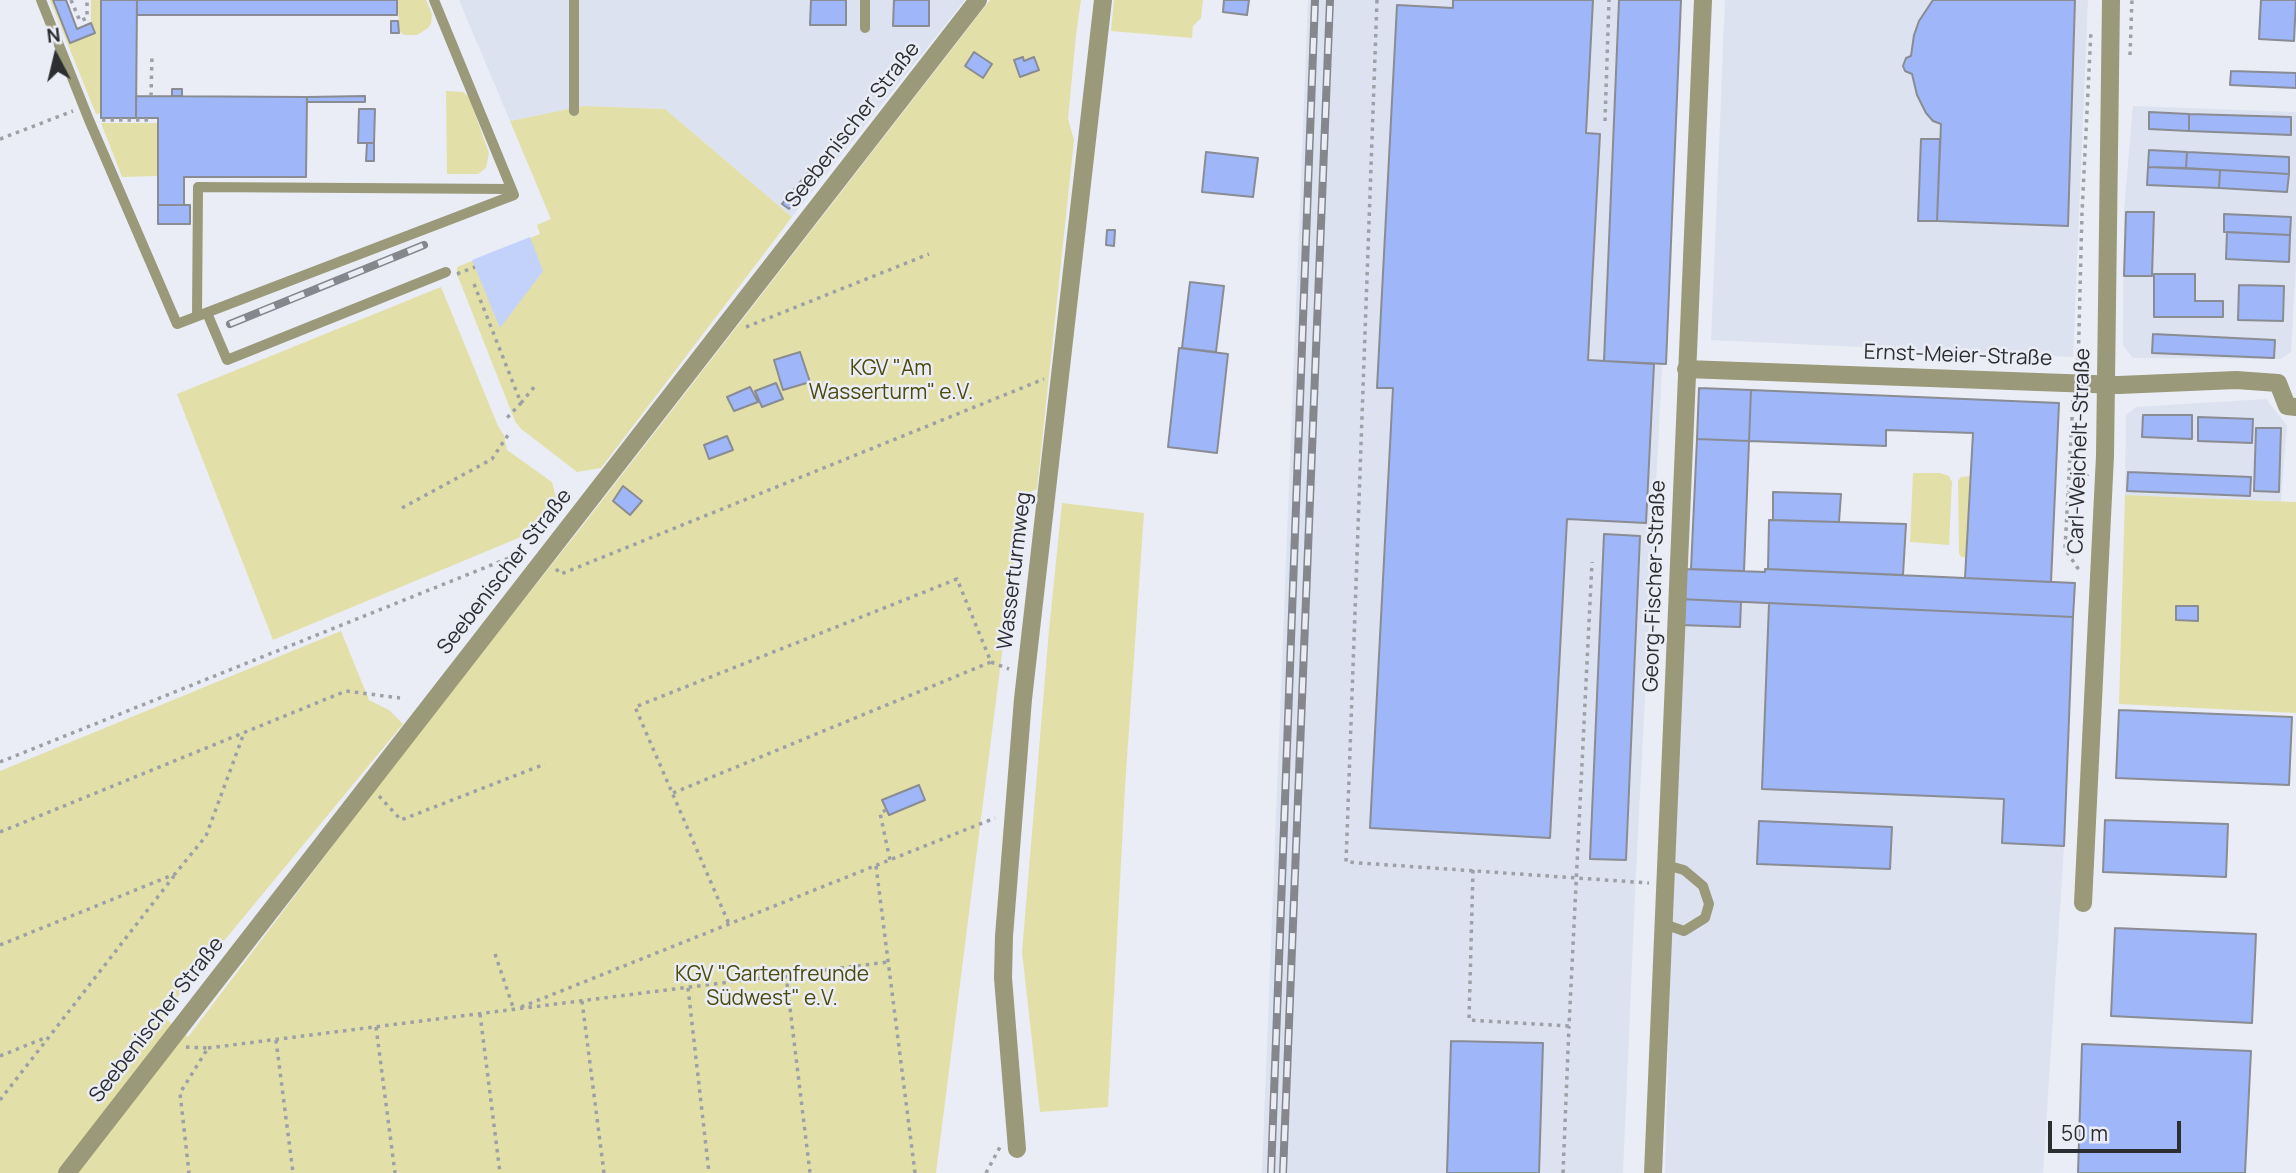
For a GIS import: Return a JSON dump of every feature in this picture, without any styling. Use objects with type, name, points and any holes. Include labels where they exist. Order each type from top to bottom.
[{"type":"street","name":"Seebenischer Straße","points":[[67,1173],[978,0]]},
{"type":"street","name":"Wasserturmweg","points":[[1017,1149],[1003,978],[1004,936],[1023,699],[1103,0]]},
{"type":"street","name":"Georg-Fischer-Straße","points":[[1653,1173],[1703,0]]},
{"type":"street","name":"Carl-Weichelt-Straße","points":[[2083,903],[2105,456],[2110,0]]},
{"type":"street","name":"Ernst-Meier-Straße","points":[[1686,369],[2106,384],[2236,380],[2278,383],[2287,406],[2296,407]]},
{"type":"lane","points":[[41,0],[89,120],[177,324],[514,195],[434,0]]},
{"type":"lane","points":[[574,0],[574,111]]},
{"type":"lane","points":[[865,0],[865,28]]},
{"type":"lane","points":[[452,273],[227,360],[202,314],[198,187],[511,189]]},
{"type":"lane","points":[[1664,923],[1684,930],[1705,918],[1709,904],[1703,886],[1684,870],[1666,865]]},
{"type":"path","points":[[71,0],[80,21],[87,18],[87,0]]},
{"type":"path","points":[[1377,0],[1346,862],[1665,884]]},
{"type":"path","points":[[1605,121],[1609,0]]},
{"type":"path","points":[[2083,577],[2065,549],[2073,396],[2078,383],[2082,213],[2092,24]]},
{"type":"path","points":[[150,96],[152,55]]},
{"type":"path","points":[[0,139],[85,108]]},
{"type":"path","points":[[89,120],[150,120],[150,117]]},
{"type":"path","points":[[717,338],[929,254]]},
{"type":"path","points":[[452,273],[475,267]]},
{"type":"path","points":[[474,284],[521,403]]},
{"type":"path","points":[[544,558],[561,574],[1060,373]]},
{"type":"path","points":[[504,421],[535,386]]},
{"type":"path","points":[[402,508],[492,459],[510,432]]},
{"type":"path","points":[[0,762],[514,556]]},
{"type":"path","points":[[1563,1173],[1592,562]]},
{"type":"path","points":[[673,793],[991,662],[957,579],[635,707],[729,924]]},
{"type":"path","points":[[0,832],[346,691],[400,698]]},
{"type":"path","points":[[0,1100],[206,836],[244,733]]},
{"type":"path","points":[[368,784],[401,820],[545,764]]},
{"type":"path","points":[[886,810],[880,813],[890,860]]},
{"type":"path","points":[[514,1010],[1014,811]]},
{"type":"path","points":[[876,866],[915,1173]]},
{"type":"path","points":[[1472,870],[1469,1020],[1569,1026]]},
{"type":"path","points":[[0,945],[175,874]]},
{"type":"path","points":[[495,954],[514,1010]]},
{"type":"path","points":[[166,1045],[208,1048],[888,962]]},
{"type":"path","points":[[786,975],[810,1173]]},
{"type":"path","points":[[688,988],[709,1173]]},
{"type":"path","points":[[582,1001],[604,1173]]},
{"type":"path","points":[[480,1014],[500,1173]]},
{"type":"path","points":[[376,1027],[395,1173]]},
{"type":"path","points":[[0,1056],[49,1036]]},
{"type":"path","points":[[276,1040],[293,1173]]},
{"type":"path","points":[[189,1173],[180,1093],[208,1048]]},
{"type":"shaded area","points":[[459,0],[965,0],[792,217],[665,109],[583,106],[510,121]]},
{"type":"shaded area","points":[[1308,0],[1681,0],[1623,1173],[1262,1173]]},
{"type":"shaded area","points":[[1725,0],[2088,0],[2073,357],[1711,340]]},
{"type":"shaded area","points":[[2133,106],[2296,112],[2296,263],[2291,352],[2281,359],[2133,358],[2123,346],[2124,210]]},
{"type":"shaded area","points":[[2266,399],[2287,425],[2281,501],[2125,495],[2126,415],[2136,407]]},
{"type":"shaded area","points":[[1680,599],[2073,617],[2064,846],[2043,1173],[1665,1173]]},
{"type":"green space","points":[[50,0],[53,0],[71,43],[95,33],[91,23],[91,0],[101,0],[101,113],[96,114]]},
{"type":"green space","points":[[397,0],[426,0],[432,14],[428,28],[417,35],[404,35],[400,32]]},
{"type":"green space","name":"KGV \"Gartenfreunde Südwest\" e.V.","points":[[990,0],[1081,0],[1068,119],[1074,140],[1037,489],[1022,496],[936,1173],[0,1173],[0,771],[341,631],[369,700],[389,710],[403,724],[162,1016],[188,1037],[418,733],[580,529]]},
{"type":"green space","points":[[1114,0],[1203,0],[1201,18],[1193,26],[1192,38],[1111,31]]},
{"type":"green space","points":[[446,91],[463,92],[469,97],[489,153],[486,168],[478,174],[447,174]]},
{"type":"green space","points":[[583,106],[665,109],[792,217],[601,468],[577,472],[520,428],[515,421],[457,274],[457,267],[540,234],[537,225],[551,219],[510,121]]},
{"type":"green space","points":[[101,123],[158,123],[158,176],[122,177]]},
{"type":"green space","points":[[441,287],[504,435],[507,450],[552,482],[557,502],[533,532],[273,640],[177,394]]},
{"type":"green space","points":[[1913,473],[1940,473],[1949,476],[1952,482],[1949,545],[1910,542]]},
{"type":"green space","points":[[1970,476],[1967,557],[1961,557],[1958,481],[1961,477]]},
{"type":"green space","points":[[2125,495],[2296,502],[2296,713],[2119,704]]},
{"type":"green space","points":[[1062,503],[1144,513],[1125,787],[1108,1107],[1040,1112],[1022,952]]},
{"type":"water","points":[[530,237],[543,271],[500,328],[472,260]]},
{"type":"building","points":[[53,0],[66,0],[77,29],[91,23],[95,33],[70,43]]},
{"type":"building","points":[[101,0],[137,0],[136,118],[101,118]]},
{"type":"building","points":[[137,0],[397,0],[397,15],[137,15]]},
{"type":"building","points":[[811,0],[846,0],[846,25],[810,25]]},
{"type":"building","points":[[894,0],[929,0],[929,26],[893,26]]},
{"type":"building","points":[[1224,0],[1249,0],[1247,15],[1223,12]]},
{"type":"building","points":[[1453,0],[1593,0],[1586,133],[1600,134],[1588,360],[1654,364],[1646,523],[1567,519],[1550,838],[1370,828],[1393,388],[1377,388],[1397,5],[1453,8]]},
{"type":"building","points":[[1619,0],[1681,0],[1666,364],[1604,361]]},
{"type":"building","points":[[1933,0],[2075,0],[2068,226],[1937,221],[1941,124],[1933,121],[1926,113],[1917,95],[1912,74],[1905,71],[1903,66],[1906,58],[1911,56],[1919,21]]},
{"type":"building","points":[[2261,0],[2296,0],[2294,41],[2259,39]]},
{"type":"building","points":[[391,21],[398,21],[399,33],[391,33]]},
{"type":"building","points":[[974,52],[992,64],[983,78],[965,66]]},
{"type":"building","points":[[1023,57],[1024,61],[1034,57],[1039,70],[1020,77],[1014,60]]},
{"type":"building","points":[[2231,71],[2296,73],[2296,88],[2230,85]]},
{"type":"building","points":[[172,89],[182,89],[182,96],[172,96]]},
{"type":"building","points":[[136,96],[307,97],[306,177],[184,177],[184,205],[158,205],[158,118],[136,118]]},
{"type":"building","points":[[365,96],[365,102],[307,102],[307,97]]},
{"type":"building","points":[[359,109],[375,109],[374,143],[358,143]]},
{"type":"building","points":[[2149,112],[2189,114],[2189,131],[2149,129]]},
{"type":"building","points":[[2189,114],[2291,117],[2291,135],[2189,131]]},
{"type":"building","points":[[1921,139],[1940,139],[1937,221],[1918,221]]},
{"type":"building","points":[[367,143],[374,143],[374,161],[366,161]]},
{"type":"building","points":[[2149,150],[2187,152],[2186,168],[2148,167]]},
{"type":"building","points":[[1206,152],[1258,158],[1253,197],[1202,192]]},
{"type":"building","points":[[2187,152],[2289,157],[2289,174],[2186,168]]},
{"type":"building","points":[[2148,167],[2220,170],[2219,188],[2147,185]]},
{"type":"building","points":[[811,169],[817,174],[789,209],[782,204]]},
{"type":"building","points":[[2220,170],[2289,174],[2287,192],[2219,188]]},
{"type":"building","points":[[158,205],[190,205],[190,224],[158,224]]},
{"type":"building","points":[[2126,212],[2154,212],[2152,276],[2124,276]]},
{"type":"building","points":[[2224,214],[2291,217],[2290,235],[2224,232]]},
{"type":"building","points":[[1107,230],[1115,230],[1114,246],[1106,245]]},
{"type":"building","points":[[2227,232],[2290,235],[2289,262],[2226,259]]},
{"type":"building","points":[[2154,274],[2195,274],[2195,301],[2223,301],[2223,317],[2154,317]]},
{"type":"building","points":[[1190,282],[1224,286],[1216,352],[1182,348]]},
{"type":"building","points":[[2239,285],[2284,286],[2283,321],[2238,320]]},
{"type":"building","points":[[2153,334],[2275,340],[2274,358],[2152,353]]},
{"type":"building","points":[[1179,348],[1228,354],[1217,453],[1168,447]]},
{"type":"building","points":[[800,352],[810,382],[783,390],[774,360]]},
{"type":"building","points":[[776,383],[783,399],[762,407],[755,391]]},
{"type":"building","points":[[750,387],[758,402],[734,411],[727,397]]},
{"type":"building","points":[[1699,388],[1751,390],[1749,441],[1697,439]]},
{"type":"building","points":[[1751,390],[2059,403],[2051,582],[1965,578],[1973,433],[1886,430],[1886,446],[1749,441]]},
{"type":"building","points":[[2143,415],[2192,415],[2192,439],[2142,437]]},
{"type":"building","points":[[2198,417],[2253,419],[2252,443],[2198,441]]},
{"type":"building","points":[[2256,428],[2281,428],[2279,492],[2254,491]]},
{"type":"building","points":[[727,436],[733,450],[709,459],[704,445]]},
{"type":"building","points":[[1697,439],[1749,441],[1744,571],[1691,569]]},
{"type":"building","points":[[2128,472],[2251,477],[2250,496],[2127,491]]},
{"type":"building","points":[[623,486],[642,501],[630,515],[613,501]]},
{"type":"building","points":[[1773,492],[1841,494],[1839,522],[1773,520]]},
{"type":"building","points":[[1769,520],[1906,524],[1903,575],[1768,569]]},
{"type":"building","points":[[1604,534],[1640,536],[1626,860],[1590,859]]},
{"type":"building","points":[[1683,569],[1765,572],[1765,569],[2075,583],[2073,617],[1680,599]]},
{"type":"building","points":[[1680,599],[1741,602],[1740,627],[1679,625]]},
{"type":"building","points":[[1769,603],[2073,617],[2064,846],[2002,843],[2004,799],[1762,789]]},
{"type":"building","points":[[2176,606],[2198,606],[2198,621],[2176,620]]},
{"type":"building","points":[[2119,710],[2292,717],[2289,785],[2116,778]]},
{"type":"building","points":[[919,785],[925,800],[889,815],[882,800]]},
{"type":"building","points":[[2105,820],[2228,824],[2226,877],[2103,872]]},
{"type":"building","points":[[1759,821],[1892,827],[1890,869],[1757,864]]},
{"type":"building","points":[[2115,928],[2256,934],[2252,1023],[2111,1016]]},
{"type":"building","points":[[1451,1041],[1543,1043],[1539,1173],[1447,1173]]},
{"type":"building","points":[[2082,1044],[2251,1051],[2245,1173],[2078,1173]]},
{"type":"railway","points":[[1271,1173],[1315,0]]},
{"type":"railway","points":[[1283,1173],[1330,0]]},
{"type":"railway","points":[[230,324],[424,245]]},
{"type":"park label","name":"KGV \"Am Wasserturm\" e.V.","points":[[891,381]]}]
